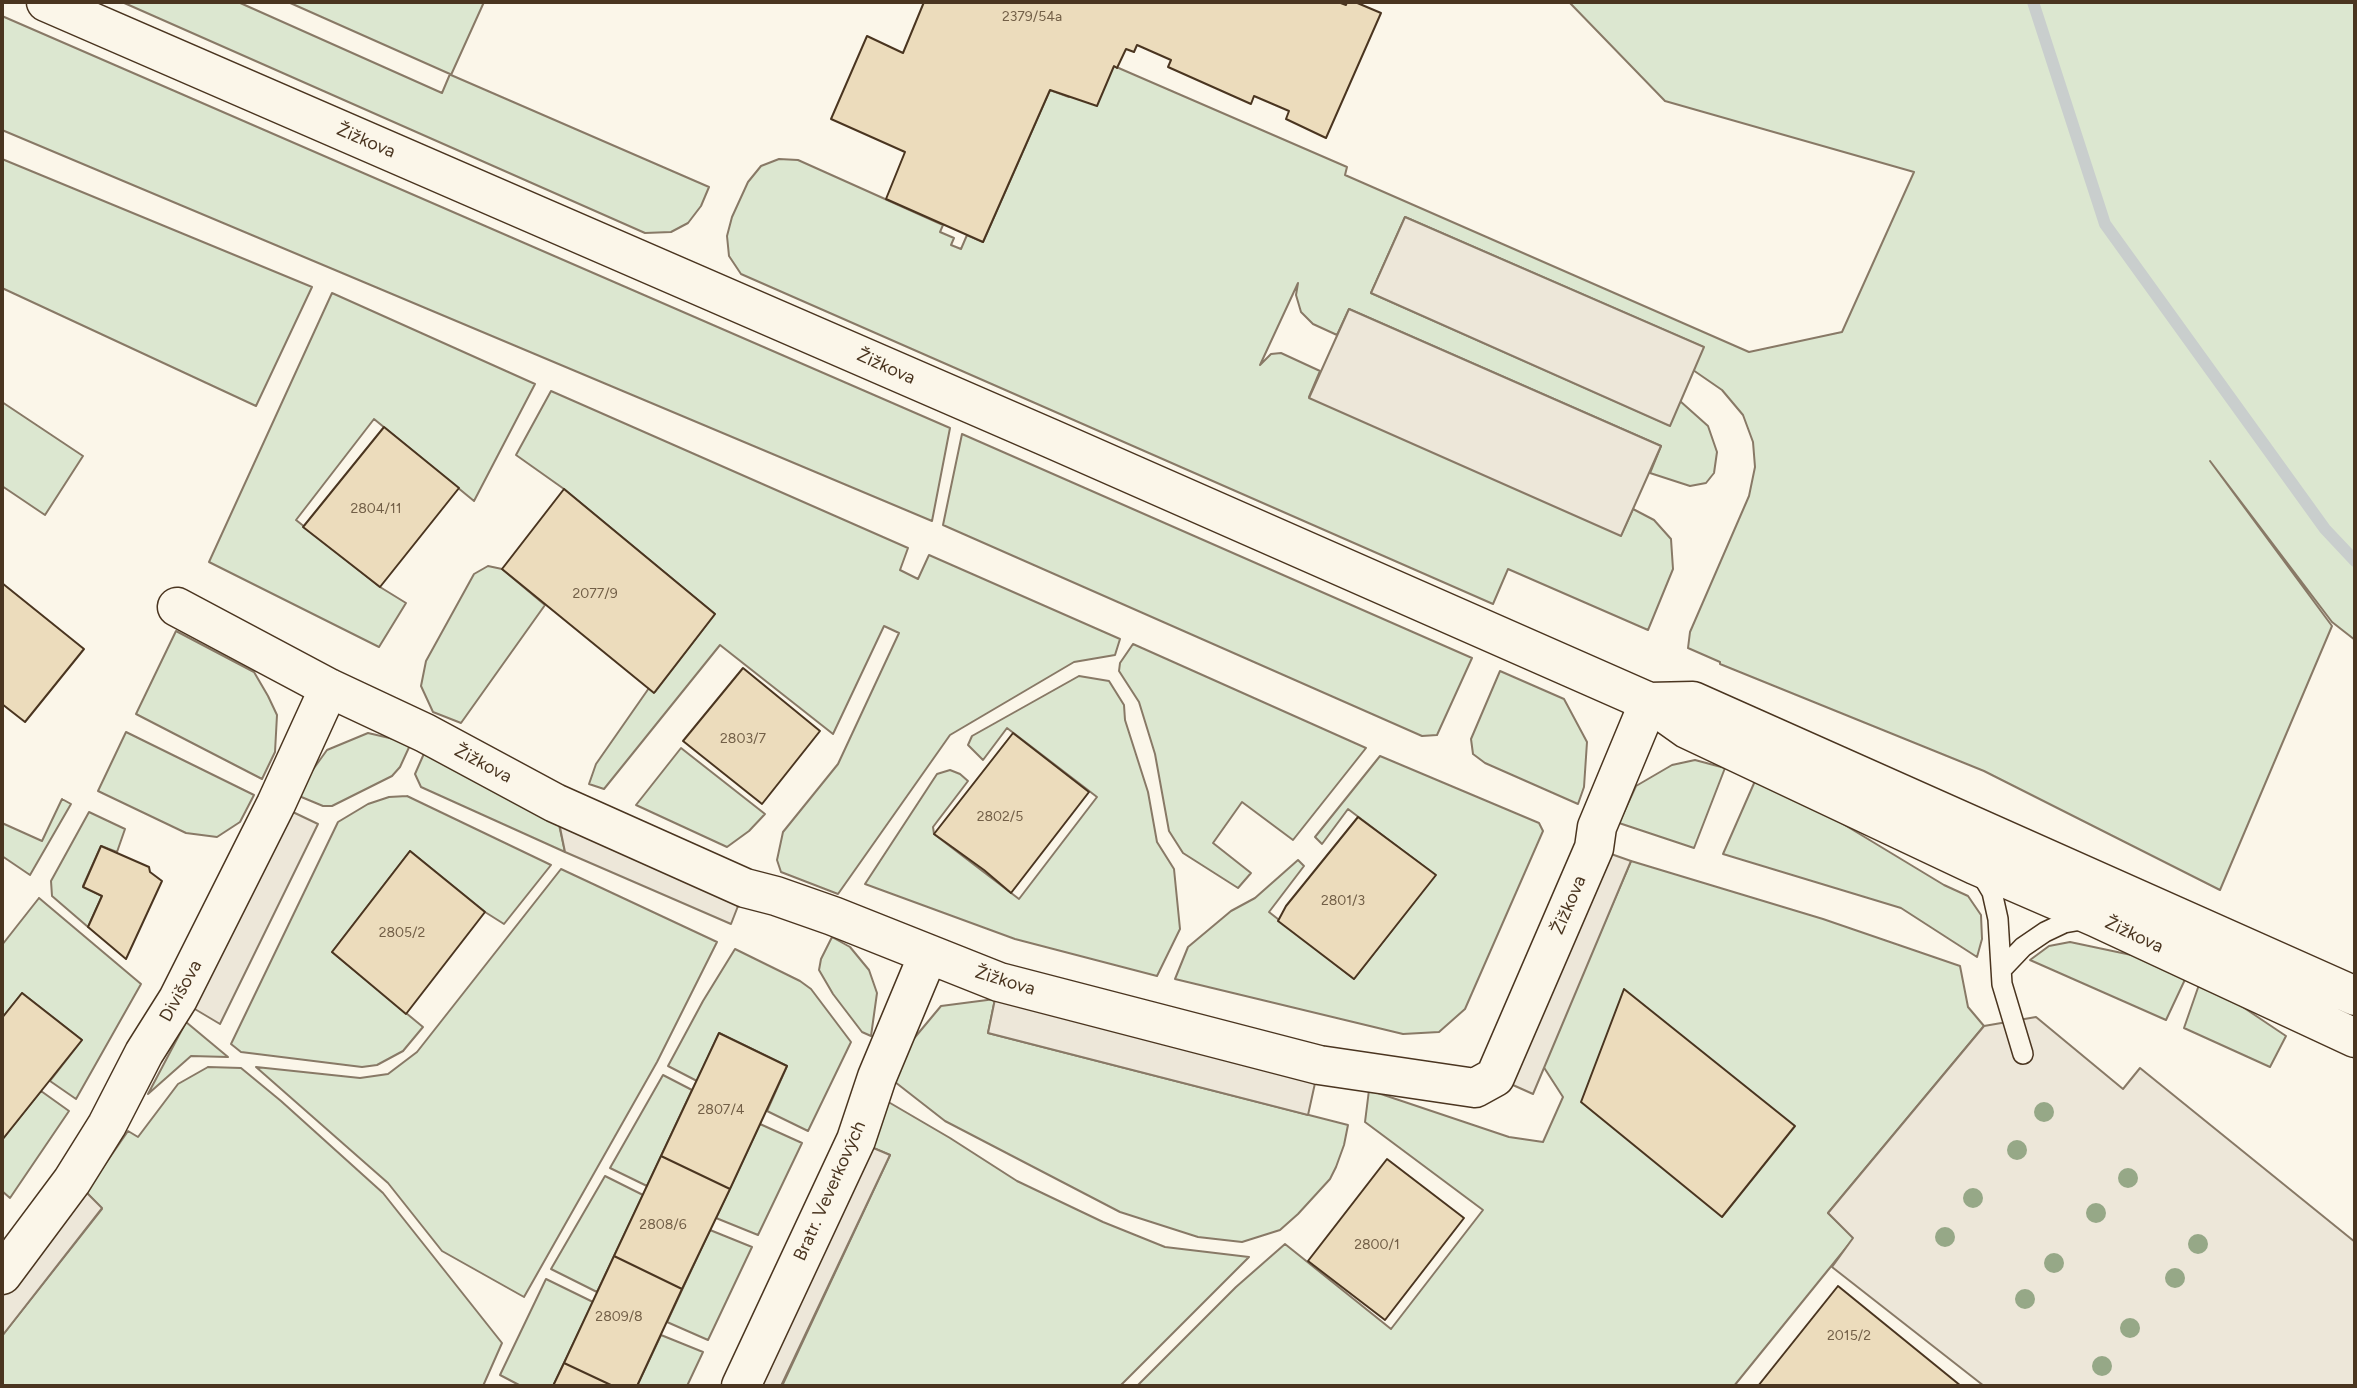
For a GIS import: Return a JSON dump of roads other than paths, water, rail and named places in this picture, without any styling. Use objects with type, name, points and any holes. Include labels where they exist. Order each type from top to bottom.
[{"type":"street","name":"Žižkova","points":[[46,2],[1052,439],[1649,702],[1687,729],[1975,865],[2095,917],[2355,1038]]},
{"type":"street","name":"Žižkova","points":[[177,607],[329,688],[425,733],[555,803],[733,883],[821,912],[999,982],[1319,1065],[1475,1088],[1495,1077],[1594,848],[1597,827],[1649,702]]},
{"type":"street","name":"Divišova","points":[[2,1275],[72,1181],[107,1125],[144,1053],[178,999],[253,852],[329,688]]},
{"type":"street","name":"Žižkova","points":[[1649,702],[1693,701],[2355,996]]},
{"type":"street","name":"Bratr. Veverkových","points":[[741,1386],[856,1140],[877,1077],[928,955]]},
{"type":"lane","points":[[1975,865],[1993,892],[2003,968],[2002,984],[2023,1054]]},
{"type":"lane","points":[[2003,968],[2023,947],[2045,932],[2064,923],[2095,917]]},
{"type":"waterway","points":[[2033,2],[2105,224],[2325,529],[2355,561]]}]
